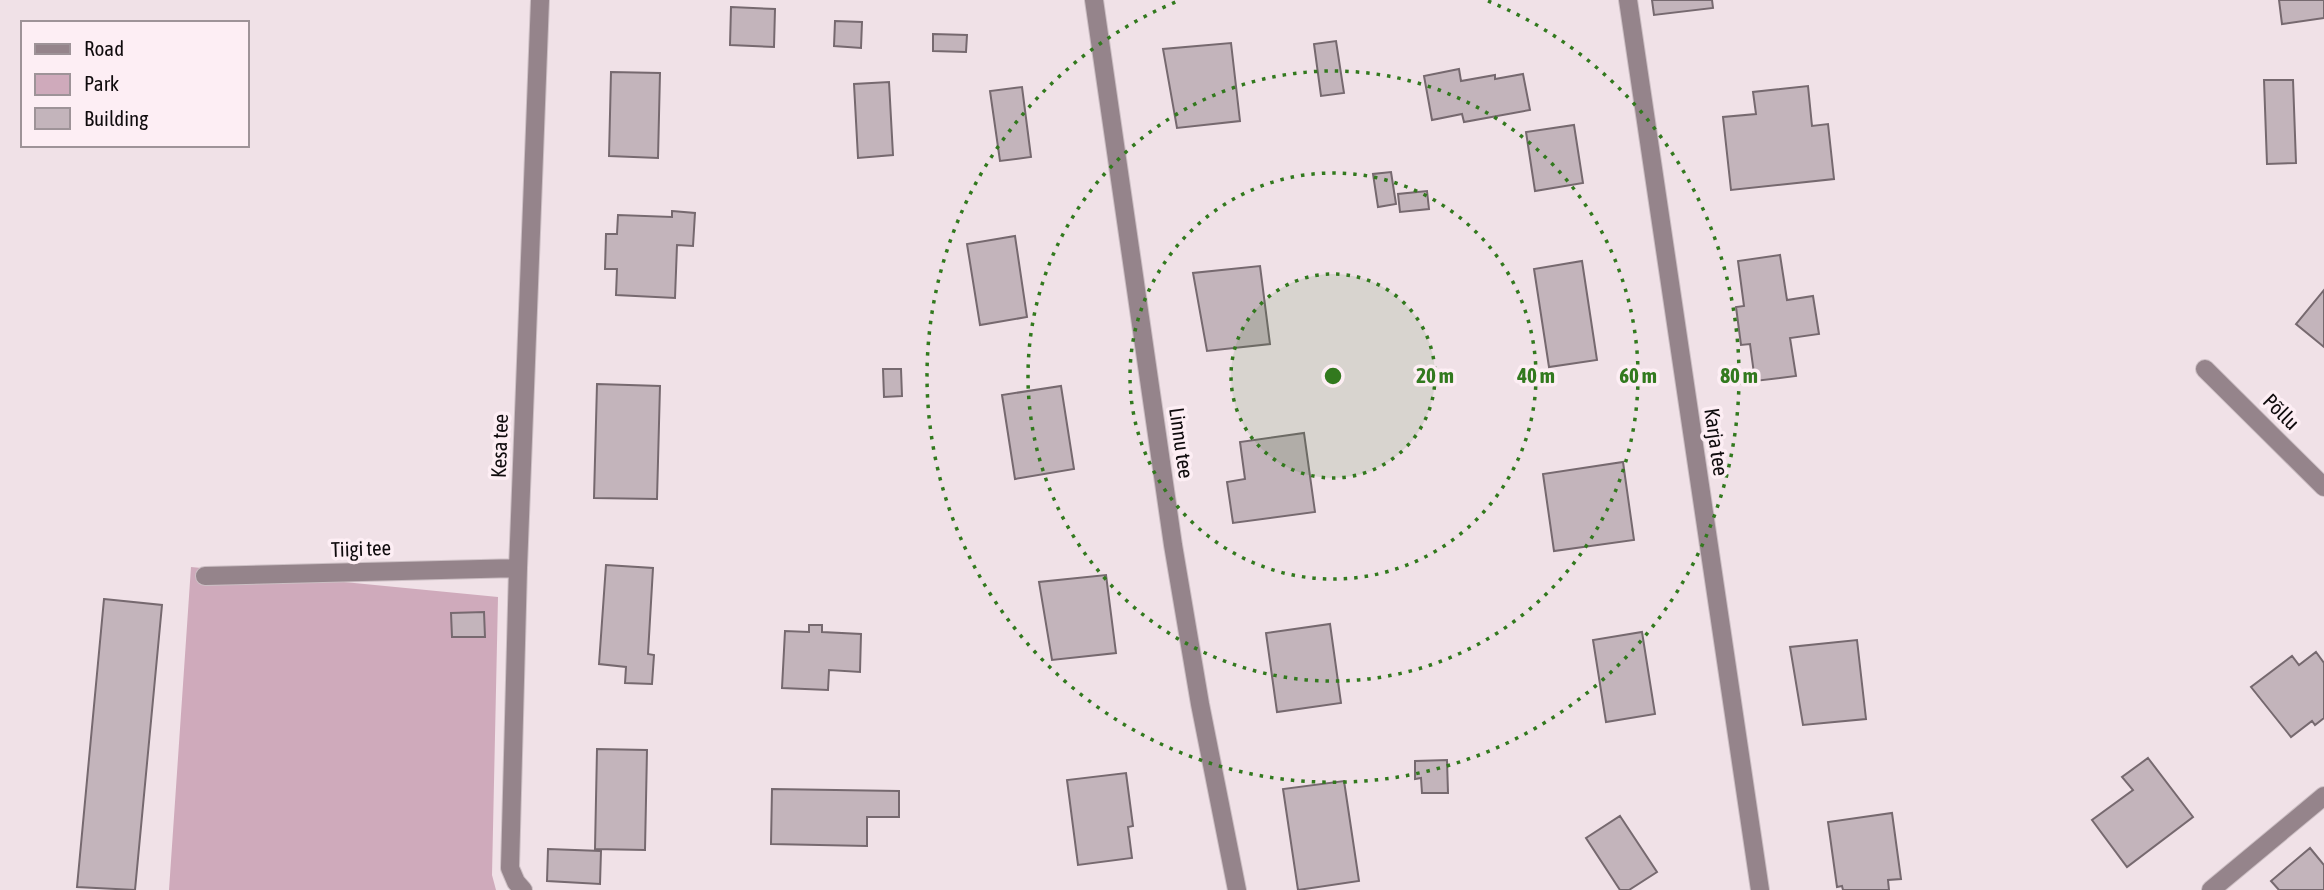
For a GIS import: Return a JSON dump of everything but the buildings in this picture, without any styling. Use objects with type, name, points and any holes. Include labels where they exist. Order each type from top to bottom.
[{"type":"street","name":"Kesa tee","points":[[523,890],[510,868],[518,568],[540,0]]},
{"type":"street","name":"Linnu tee","points":[[1094,0],[1173,545],[1237,890]]},
{"type":"street","name":"Karja tee","points":[[1628,0],[1760,890]]},
{"type":"street","name":"Põllu","points":[[2205,369],[2324,486]]},
{"type":"street","name":"Tiigi tee","points":[[205,576],[518,568]]},
{"type":"street","points":[[2211,890],[2324,796]]},
{"type":"green space","points":[[191,567],[498,597],[492,875],[496,890],[169,890]]}]
